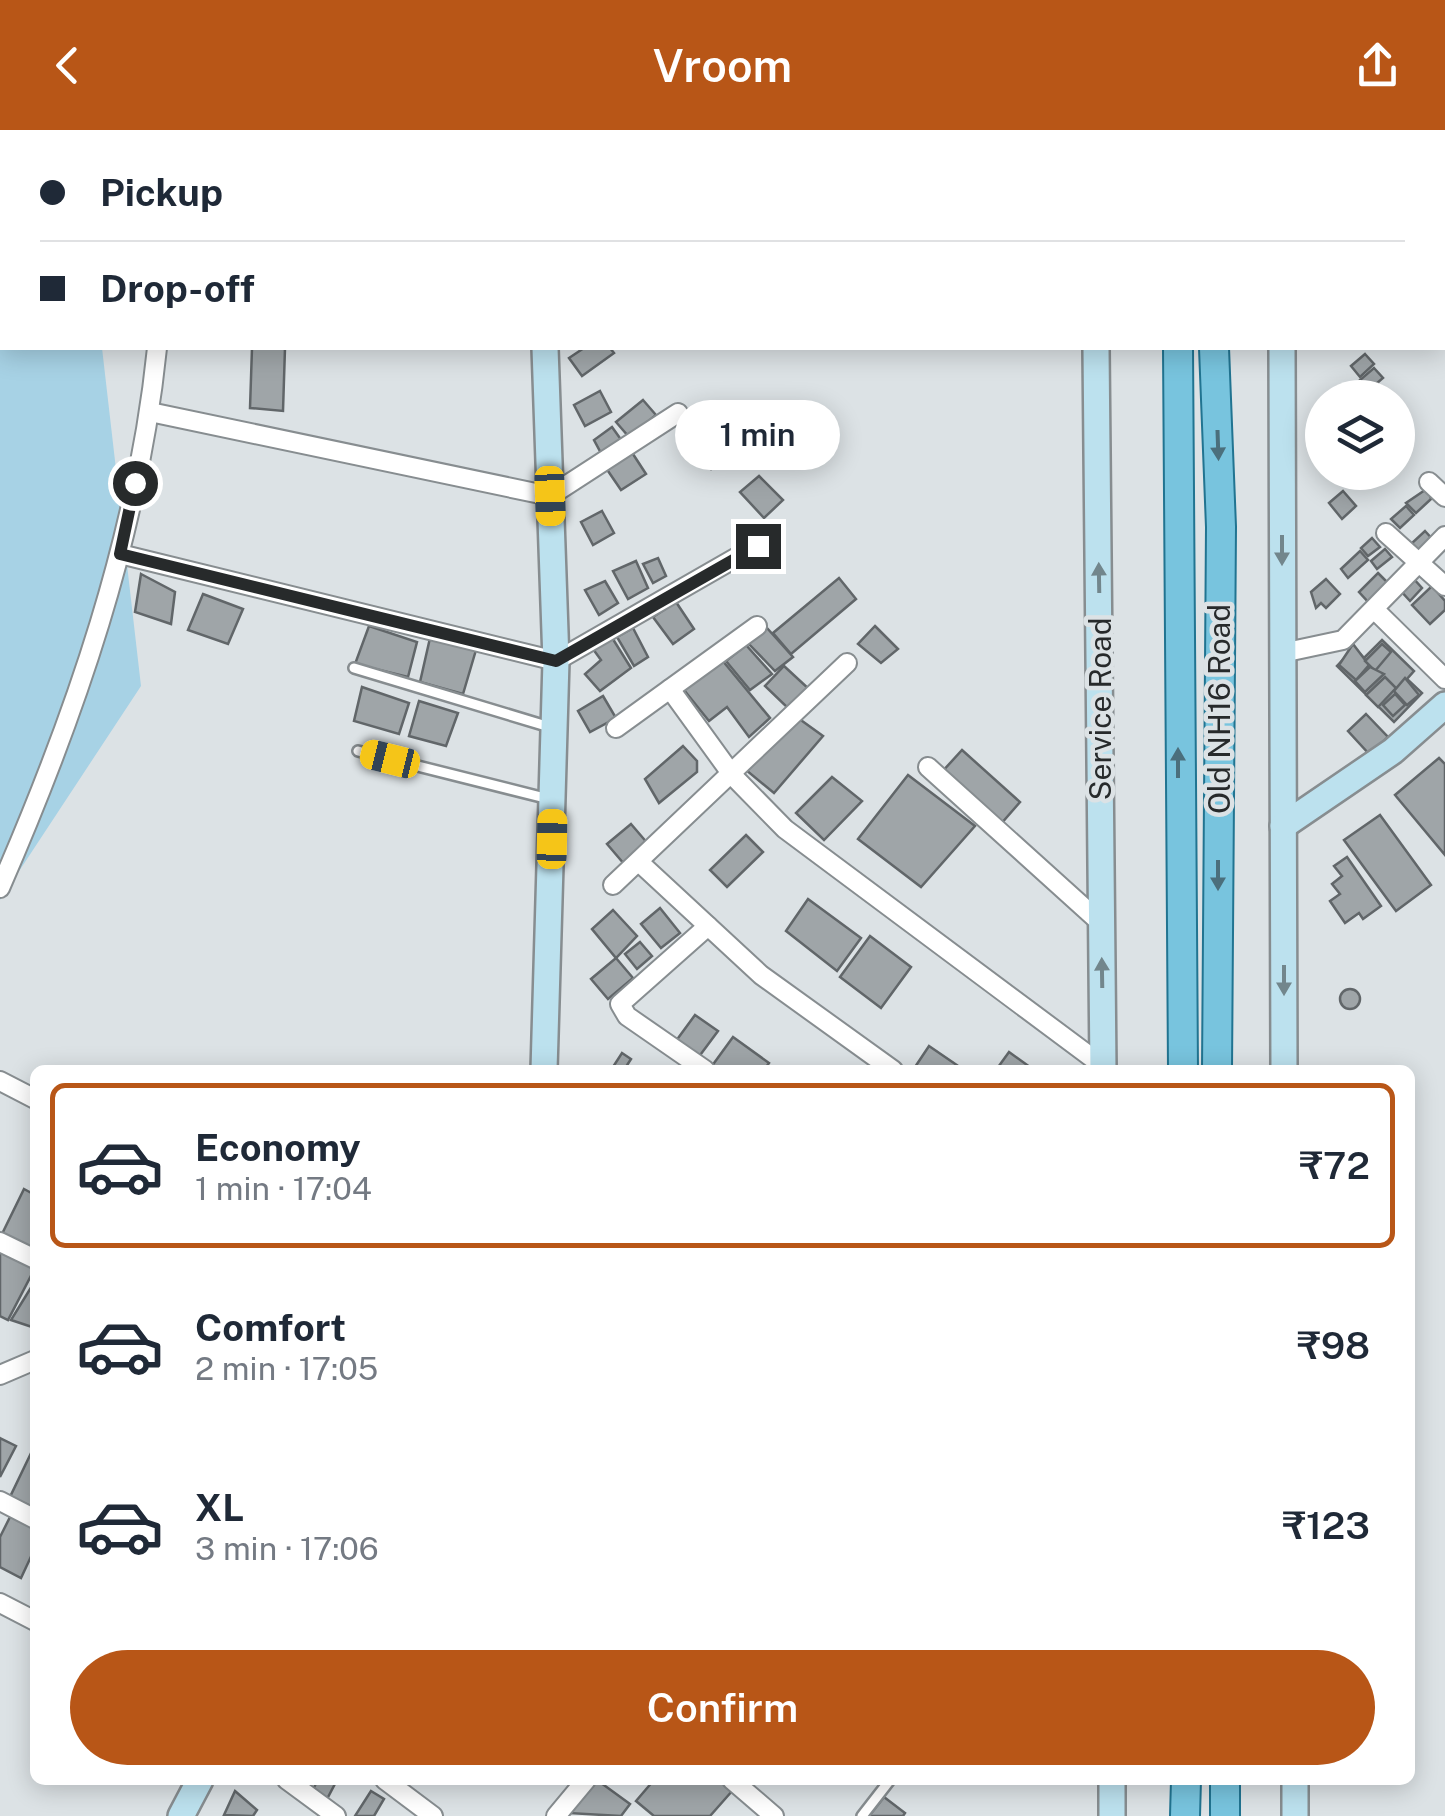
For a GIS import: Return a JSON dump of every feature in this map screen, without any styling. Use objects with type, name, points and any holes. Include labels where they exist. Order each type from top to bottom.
[{"type":"main road","name":"Old NH16 Road","points":[[1178,350],[1183,1065]]},
{"type":"main road","name":"Old NH16 Road","points":[[1214,350],[1220,526],[1217,1065]]},
{"type":"main road","points":[[1185,1816],[1186,1785]]},
{"type":"main road","points":[[1225,1785],[1225,1816]]},
{"type":"street","points":[[0,888],[52,770],[120,554],[150,412],[157,350]]},
{"type":"street","points":[[544,1065],[556,661],[545,350]]},
{"type":"street","name":"Service Road","points":[[1094,1065],[1102,924],[1096,350]]},
{"type":"street","points":[[1282,350],[1284,1065]]},
{"type":"street","points":[[150,412],[550,496],[678,413]]},
{"type":"street","points":[[1429,482],[1445,497]]},
{"type":"street","points":[[1386,533],[1445,586]]},
{"type":"street","points":[[1282,653],[1333,645],[1376,611],[1445,536]]},
{"type":"street","points":[[120,554],[556,661],[758,546]]},
{"type":"street","points":[[1376,611],[1445,679]]},
{"type":"street","points":[[616,728],[757,626]]},
{"type":"street","points":[[613,885],[848,664]]},
{"type":"street","points":[[670,689],[733,776],[785,828],[1094,1065]]},
{"type":"street","points":[[1283,826],[1393,750],[1445,704]]},
{"type":"street","points":[[928,766],[1102,924]]},
{"type":"street","points":[[640,863],[775,986],[886,1065]]},
{"type":"street","points":[[698,1065],[627,1016],[620,1004],[708,926]]},
{"type":"street","points":[[0,1082],[30,1097]]},
{"type":"street","points":[[0,1242],[30,1257]]},
{"type":"street","points":[[0,1375],[30,1362]]},
{"type":"street","points":[[0,1501],[30,1516]]},
{"type":"street","points":[[0,1603],[30,1618]]},
{"type":"street","points":[[181,1816],[197,1785]]},
{"type":"street","points":[[294,1785],[336,1816]]},
{"type":"street","points":[[392,1785],[433,1816]]},
{"type":"street","points":[[556,1816],[582,1785]]},
{"type":"street","points":[[741,1785],[774,1816]]},
{"type":"street","points":[[1112,1785],[1112,1816]]},
{"type":"street","points":[[1294,1785],[1295,1816]]},
{"type":"lane","points":[[354,668],[555,729]]},
{"type":"lane","points":[[358,751],[553,800]]},
{"type":"lane","points":[[862,1816],[886,1785]]},
{"type":"shaded area","points":[[0,350],[102,350],[141,686],[0,900]]},
{"type":"building","points":[[252,350],[285,350],[283,411],[250,408]]},
{"type":"building","points":[[581,350],[614,353],[582,376],[569,358]]},
{"type":"building","points":[[1365,354],[1374,364],[1360,377],[1351,366]]},
{"type":"building","points":[[1374,368],[1383,378],[1381,380],[1360,380]]},
{"type":"building","points":[[600,391],[611,412],[585,426],[574,405]]},
{"type":"building","points":[[643,400],[656,415],[629,437],[616,422]]},
{"type":"building","points":[[724,426],[737,440],[728,448],[715,433]]},
{"type":"building","points":[[612,427],[622,441],[602,455],[594,440]]},
{"type":"building","points":[[743,439],[751,450],[738,461],[729,451]]},
{"type":"building","points":[[704,442],[721,459],[711,469],[694,453]]},
{"type":"building","points":[[631,451],[646,474],[621,490],[606,468]]},
{"type":"building","points":[[759,476],[783,500],[764,518],[740,492]]},
{"type":"building","points":[[1428,488],[1431,499],[1416,513],[1406,503]]},
{"type":"building","points":[[1343,491],[1356,506],[1342,519],[1329,503]]},
{"type":"building","points":[[1406,506],[1414,515],[1400,528],[1391,519]]},
{"type":"building","points":[[602,511],[614,533],[593,545],[581,522]]},
{"type":"building","points":[[1425,531],[1435,542],[1419,551],[1412,543]]},
{"type":"building","points":[[1372,538],[1380,547],[1368,556],[1361,548]]},
{"type":"building","points":[[1385,549],[1392,557],[1377,569],[1371,561]]},
{"type":"building","points":[[1360,551],[1368,560],[1348,578],[1341,569]]},
{"type":"building","points":[[658,558],[666,576],[653,583],[643,564]]},
{"type":"building","points":[[636,561],[648,588],[628,599],[613,571]]},
{"type":"building","points":[[1378,573],[1390,585],[1370,604],[1359,592]]},
{"type":"building","points":[[141,574],[175,592],[171,624],[135,612]]},
{"type":"building","points":[[839,578],[856,599],[791,654],[773,633]]},
{"type":"building","points":[[1413,578],[1422,588],[1410,601],[1400,590]]},
{"type":"building","points":[[1326,579],[1340,594],[1326,608],[1321,603],[1316,608],[1311,592]]},
{"type":"building","points":[[605,581],[618,603],[599,615],[585,590]]},
{"type":"building","points":[[1432,586],[1445,601],[1445,610],[1430,624],[1412,605]]},
{"type":"building","points":[[203,594],[243,609],[228,644],[188,630]]},
{"type":"building","points":[[676,602],[694,629],[673,644],[653,617]]},
{"type":"building","points":[[369,626],[417,642],[408,677],[355,664]]},
{"type":"building","points":[[875,626],[898,649],[881,663],[858,644]]},
{"type":"building","points":[[633,628],[648,657],[634,666],[617,637]]},
{"type":"building","points":[[767,628],[793,657],[775,671],[747,642]]},
{"type":"building","points":[[611,636],[631,668],[600,691],[585,674],[601,660],[593,649]]},
{"type":"building","points":[[430,638],[476,650],[463,694],[420,682]]},
{"type":"building","points":[[1382,640],[1414,671],[1407,679],[1422,693],[1394,722],[1337,666],[1354,648],[1364,658]]},
{"type":"building","points":[[1353,644],[1369,665],[1356,680],[1339,665]]},
{"type":"building","points":[[1382,644],[1391,652],[1375,671],[1365,661]]},
{"type":"building","points":[[746,645],[772,674],[750,690],[726,661]]},
{"type":"building","points":[[722,660],[770,718],[749,737],[727,707],[709,721],[684,690]]},
{"type":"building","points":[[784,666],[810,690],[790,710],[765,686]]},
{"type":"building","points":[[1370,667],[1384,674],[1365,692],[1355,681]]},
{"type":"building","points":[[1385,677],[1396,688],[1378,707],[1366,695]]},
{"type":"building","points":[[1405,678],[1419,695],[1407,705],[1394,691]]},
{"type":"building","points":[[362,687],[409,703],[399,734],[354,721]]},
{"type":"building","points":[[1395,694],[1405,705],[1393,716],[1383,705]]},
{"type":"building","points":[[603,696],[616,718],[590,732],[578,711]]},
{"type":"building","points":[[419,701],[458,713],[446,746],[409,736]]},
{"type":"building","points":[[1366,714],[1388,737],[1370,755],[1348,731]]},
{"type":"building","points":[[798,718],[823,736],[774,793],[746,770]]},
{"type":"building","points":[[683,746],[697,761],[697,772],[659,803],[645,779]]},
{"type":"building","points":[[962,750],[1020,802],[1000,825],[941,773]]},
{"type":"building","points":[[1439,758],[1445,764],[1445,855],[1395,795]]},
{"type":"building","points":[[908,775],[975,826],[921,887],[858,839]]},
{"type":"building","points":[[832,777],[862,801],[824,840],[796,813]]},
{"type":"building","points":[[1380,815],[1431,885],[1396,911],[1344,840]]},
{"type":"building","points":[[631,824],[649,845],[625,865],[607,844]]},
{"type":"building","points":[[746,835],[763,852],[727,887],[710,870]]},
{"type":"building","points":[[1347,857],[1381,906],[1363,919],[1359,913],[1345,923],[1330,901],[1340,894],[1332,884],[1342,876],[1334,866]]},
{"type":"building","points":[[808,899],[861,938],[837,971],[786,931]]},
{"type":"building","points":[[660,908],[680,933],[661,948],[641,924]]},
{"type":"building","points":[[613,910],[637,936],[616,958],[592,929]]},
{"type":"building","points":[[870,936],[911,967],[881,1008],[840,977]]},
{"type":"building","points":[[640,942],[652,956],[637,969],[625,954]]},
{"type":"building","points":[[616,958],[633,978],[608,999],[591,979]]},
{"type":"building","points":[[1346,989],[1354,989],[1360,999],[1354,1009],[1346,1009],[1340,1003],[1340,995]]},
{"type":"building","points":[[695,1015],[718,1031],[695,1062],[673,1045]]},
{"type":"building","points":[[733,1037],[769,1063],[768,1065],[713,1065]]},
{"type":"building","points":[[929,1046],[957,1065],[916,1065]]},
{"type":"building","points":[[1009,1052],[1027,1065],[1000,1065]]},
{"type":"building","points":[[622,1053],[631,1059],[627,1065],[614,1065]]},
{"type":"building","points":[[24,1189],[30,1192],[30,1249],[2,1234]]},
{"type":"building","points":[[0,1252],[30,1266],[30,1278],[8,1320],[0,1316]]},
{"type":"building","points":[[30,1289],[30,1326],[11,1320]]},
{"type":"building","points":[[0,1438],[16,1446],[0,1477]]},
{"type":"building","points":[[30,1455],[30,1506],[10,1497]]},
{"type":"building","points":[[11,1515],[30,1526],[30,1559],[21,1578],[0,1567],[0,1537]]},
{"type":"building","points":[[315,1785],[334,1785],[327,1799],[312,1791]]},
{"type":"building","points":[[593,1785],[604,1785],[630,1804],[621,1816],[568,1813]]},
{"type":"building","points":[[650,1785],[727,1785],[733,1790],[710,1816],[654,1816],[636,1801]]},
{"type":"building","points":[[235,1791],[257,1810],[253,1816],[224,1815]]},
{"type":"building","points":[[371,1791],[384,1799],[374,1816],[355,1816]]},
{"type":"building","points":[[884,1797],[905,1813],[903,1816],[869,1816]]},
{"type":"route","points":[[135,483],[120,554],[556,661],[758,546]]}]
